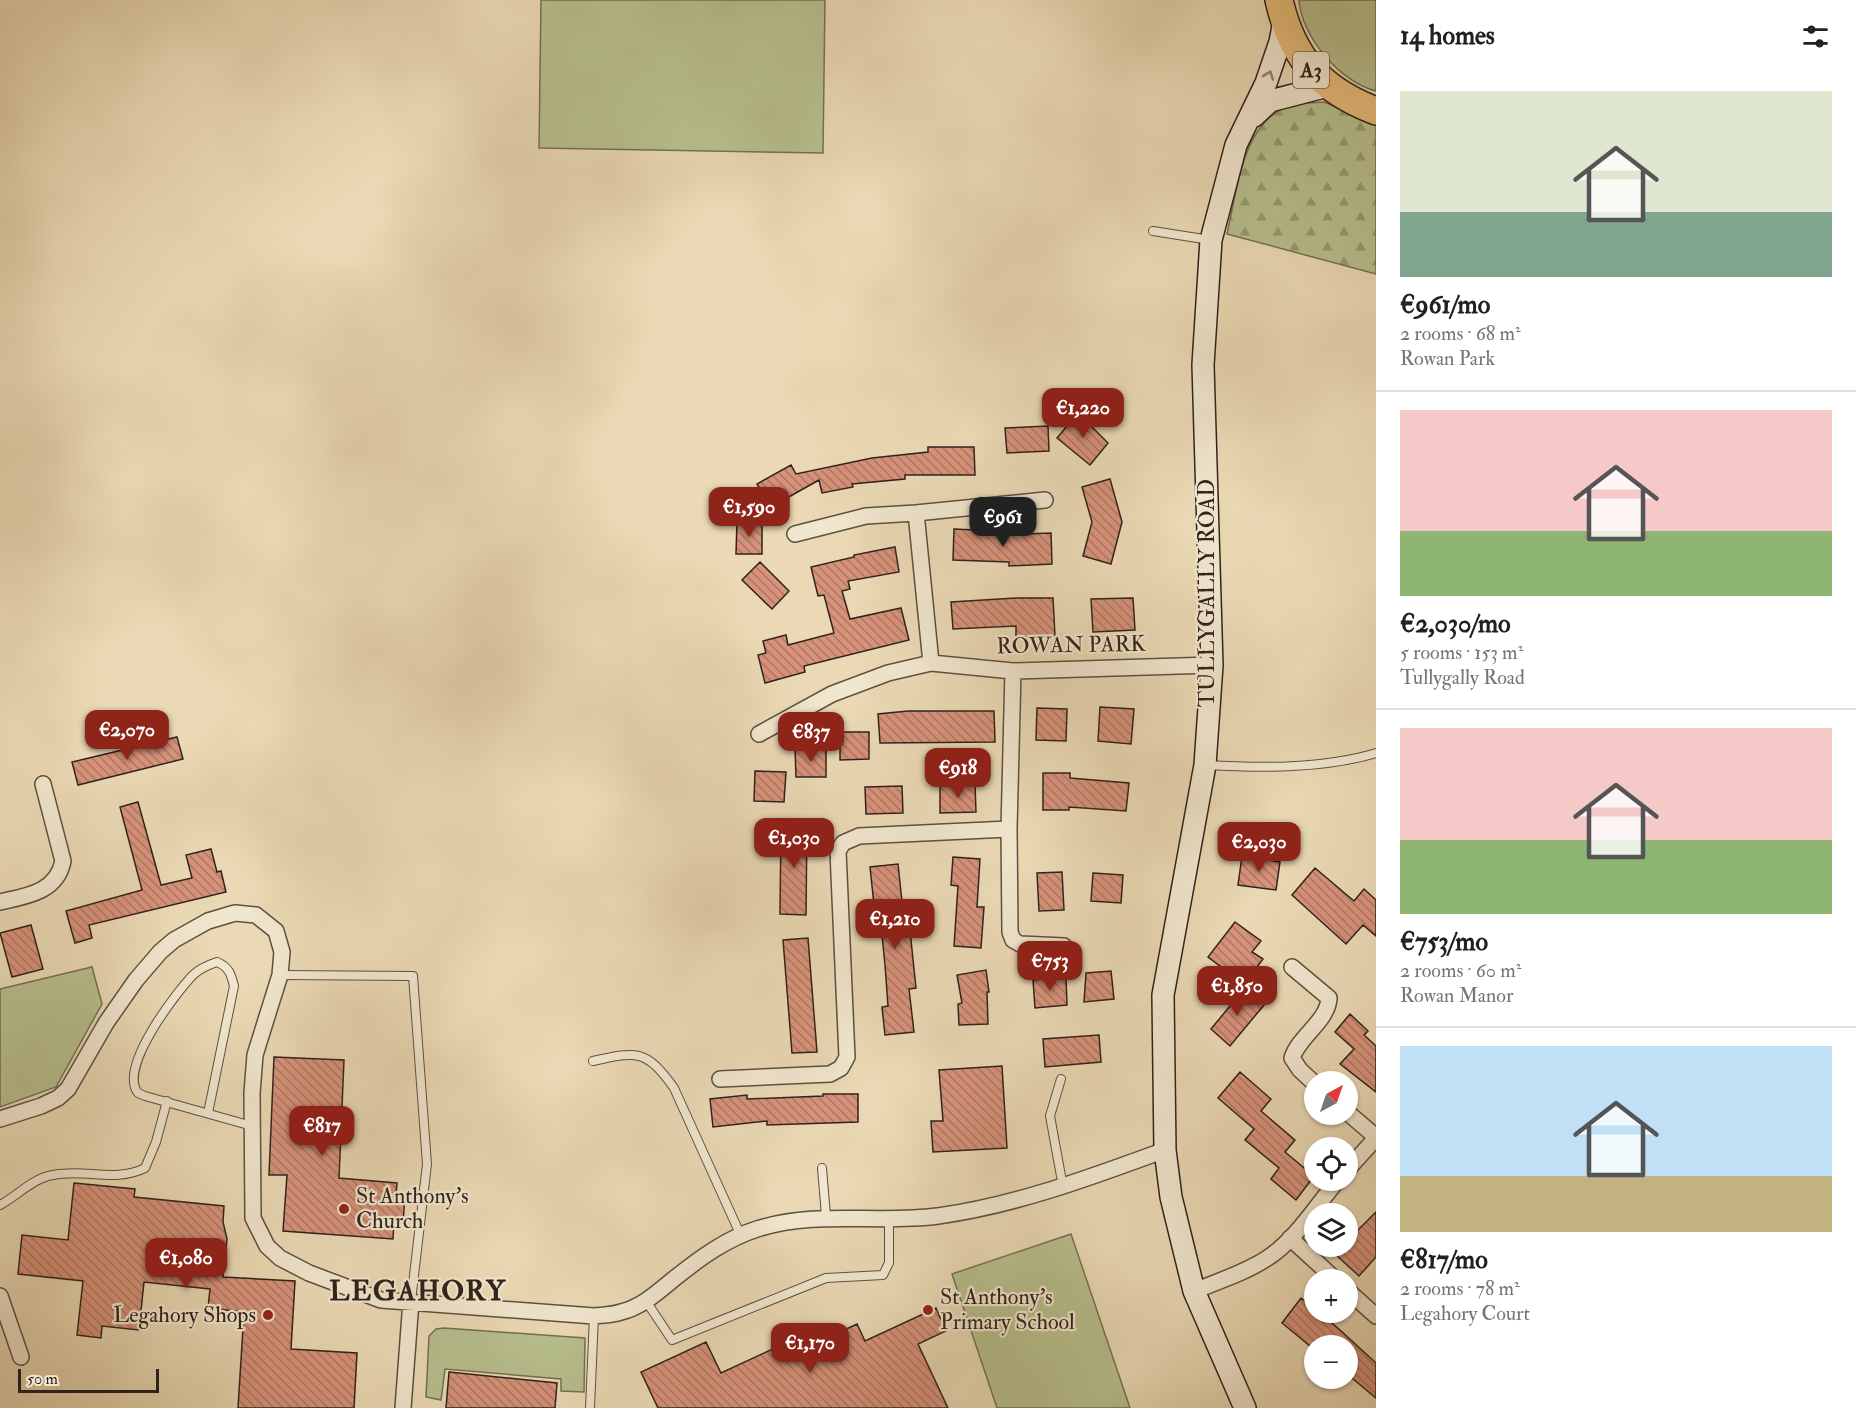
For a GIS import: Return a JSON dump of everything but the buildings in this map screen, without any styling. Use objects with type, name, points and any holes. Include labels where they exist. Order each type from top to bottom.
[{"type":"highway","name":"A3","points":[[1282,11],[1294,46],[1309,68],[1328,86],[1351,101],[1376,111]]},
{"type":"street","name":"TULLYGALLY ROAD","points":[[1245,1408],[1194,1291],[1171,1197],[1165,1150],[1163,995],[1205,765],[1212,665],[1203,364],[1211,240],[1236,145],[1266,83],[1280,42],[1282,11]]},
{"type":"street","name":"TULLYGALLY ROAD","points":[[1245,125],[1270,101],[1328,86]]},
{"type":"street","points":[[795,534],[866,516],[1045,500]]},
{"type":"street","points":[[916,513],[931,663]]},
{"type":"street","name":"ROWAN PARK","points":[[759,734],[832,694],[888,673],[931,663],[1013,671],[1212,665]]},
{"type":"street","points":[[1013,671],[1008,829],[1010,932],[1013,940],[1020,944],[1064,946]]},
{"type":"street","points":[[0,902],[33,895],[45,889],[61,873],[63,861],[43,784]]},
{"type":"street","points":[[720,1079],[830,1074],[841,1068],[847,1058],[838,851],[843,843],[859,836],[1008,829]]},
{"type":"street","points":[[0,1119],[58,1098],[68,1089],[106,1023],[136,980],[160,952],[192,928],[235,913],[256,915],[271,926],[280,940],[282,952],[280,975],[255,1055],[252,1125],[253,1218],[267,1246],[280,1258],[309,1274],[381,1300],[594,1316],[622,1312],[646,1301],[715,1248],[756,1229],[826,1216],[889,1218],[936,1216],[987,1208],[1063,1187],[1165,1150]]},
{"type":"street","points":[[1292,968],[1329,998],[1329,1008],[1296,1045],[1292,1058],[1304,1074]]},
{"type":"street","points":[[1358,1121],[1376,1137],[1358,1157]]},
{"type":"street","points":[[1194,1291],[1242,1273],[1268,1258],[1290,1238],[1329,1191]]},
{"type":"street","points":[[1290,1238],[1324,1269]]},
{"type":"street","points":[[0,1296],[21,1357]]},
{"type":"street","points":[[1358,1300],[1376,1316]]},
{"type":"street","points":[[404,1408],[411,1301]]},
{"type":"lane","points":[[1153,231],[1211,240]]},
{"type":"lane","points":[[1205,765],[1255,767],[1356,759],[1376,753]]},
{"type":"lane","points":[[208,1113],[234,986],[230,972],[225,965],[217,962],[204,967],[188,982],[156,1024],[137,1060],[134,1073],[135,1089],[145,1096],[252,1125]]},
{"type":"lane","points":[[280,975],[413,975],[427,1164],[411,1301]]},
{"type":"lane","points":[[593,1061],[629,1053],[643,1057],[660,1068],[674,1088],[741,1236]]},
{"type":"lane","points":[[1061,1079],[1050,1116],[1063,1187]]},
{"type":"lane","points":[[0,1205],[37,1181],[54,1174],[120,1176],[145,1168],[156,1142],[167,1101]]},
{"type":"lane","points":[[822,1168],[826,1216]]},
{"type":"lane","points":[[646,1301],[672,1340],[826,1278],[883,1275],[889,1263],[889,1218]]},
{"type":"lane","points":[[590,1408],[594,1316]]},
{"type":"green space","points":[[541,0],[825,0],[823,153],[539,148]]},
{"type":"green space","points":[[1299,0],[1376,0],[1376,91],[1349,78],[1325,56],[1307,28],[1301,14]]},
{"type":"green space","points":[[1324,102],[1376,124],[1376,274],[1227,234],[1242,166],[1256,134],[1266,121],[1283,108]]},
{"type":"green space","points":[[92,967],[102,1004],[56,1087],[0,1107],[0,989]]},
{"type":"green space","points":[[1071,1234],[1130,1408],[997,1408],[952,1274]]},
{"type":"green space","points":[[436,1329],[585,1338],[584,1392],[561,1391],[561,1379],[445,1369],[441,1400],[426,1397],[429,1336]]},
{"type":"place","name":"St Anthony's Church","points":[[344,1209]]},
{"type":"place","name":"St Anthony's Primary School","points":[[928,1310]]},
{"type":"place","name":"Legahory Shops","points":[[268,1315]]},
{"type":"district","name":"LEGAHORY","points":[[418,1291]]}]
